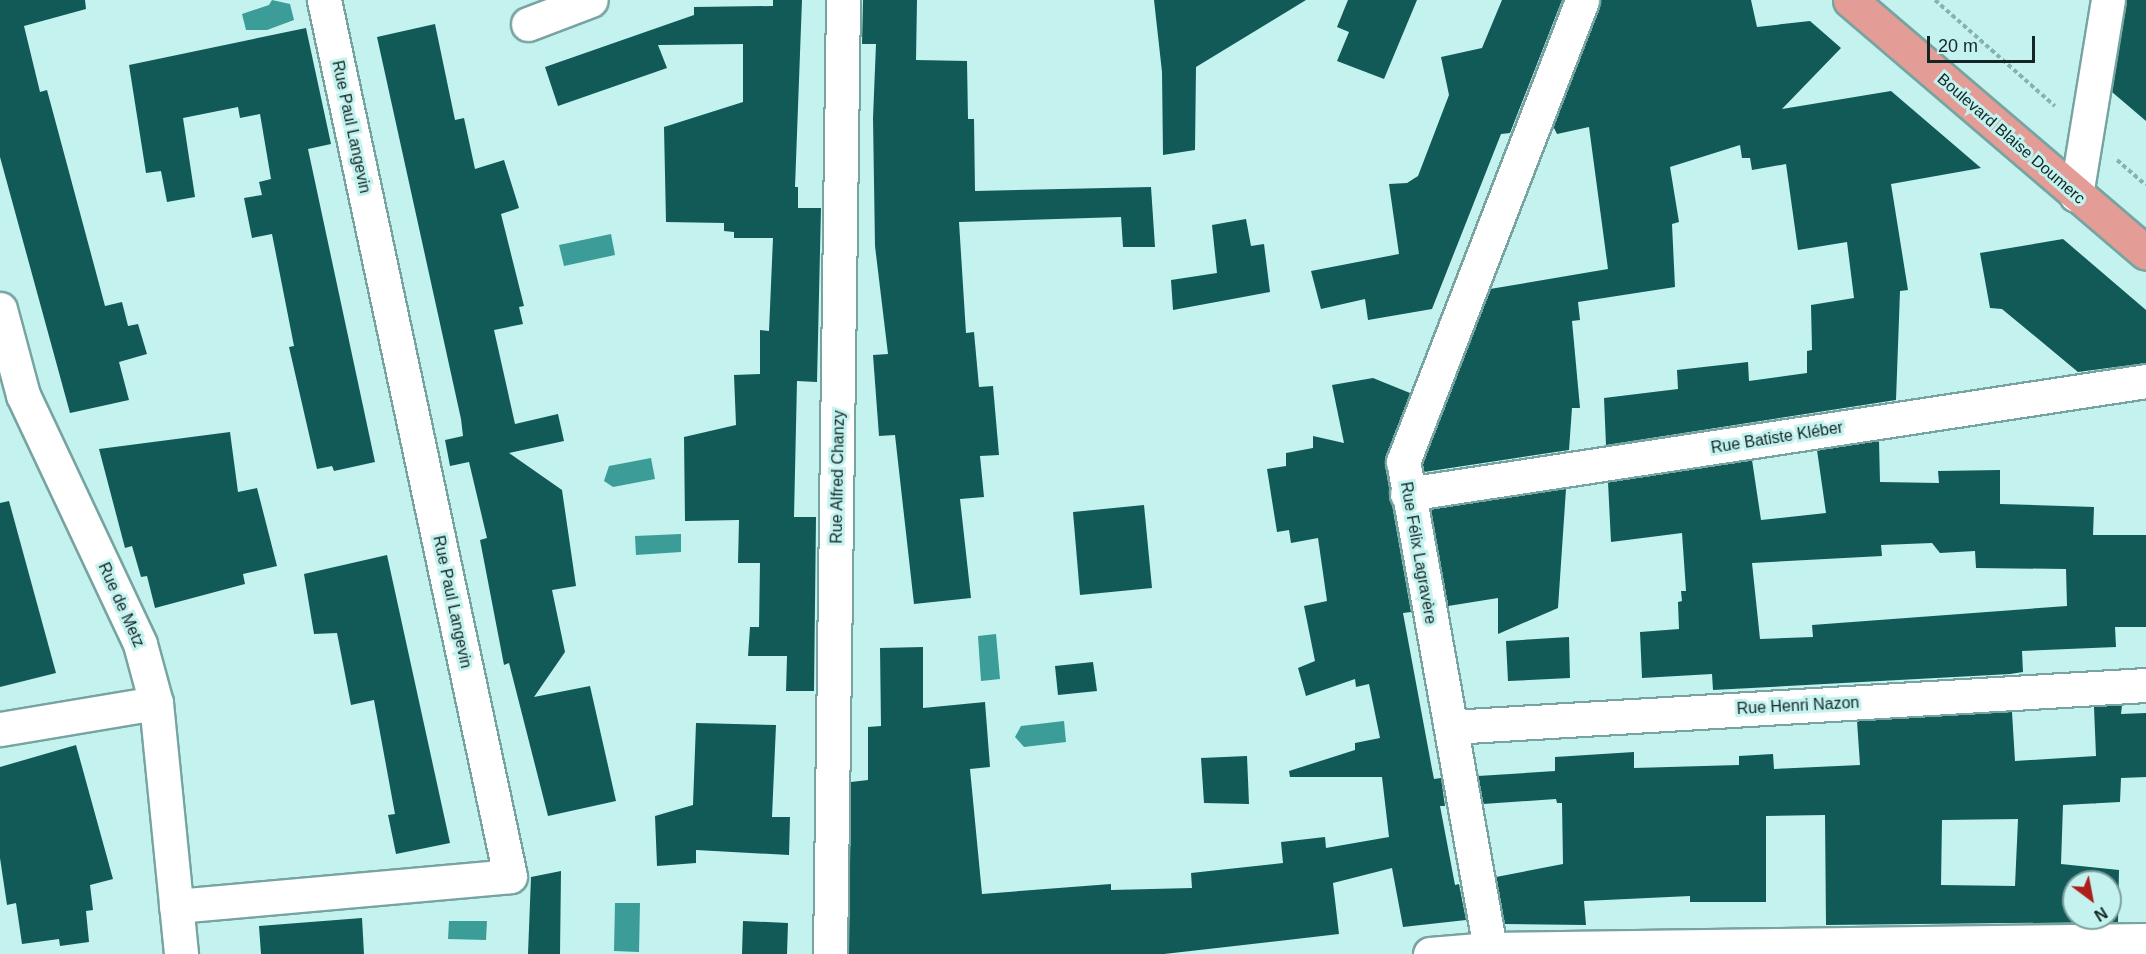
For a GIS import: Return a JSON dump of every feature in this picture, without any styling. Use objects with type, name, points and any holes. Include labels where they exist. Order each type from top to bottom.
[{"type":"main road","name":"Boulevard Blaise Doumerc","points":[[1850,0],[2146,253]]},
{"type":"street","name":"Rue Paul Langevin","points":[[176,906],[510,876],[324,0]]},
{"type":"street","points":[[528,24],[591,0]]},
{"type":"street","name":"Rue Alfred Chanzy","points":[[830,954],[843,0]]},
{"type":"street","name":"Rue Félix Lagravère","points":[[1491,951],[1403,462],[1582,0]]},
{"type":"street","points":[[2076,195],[2088,136],[2108,0]]},
{"type":"street","name":"Rue de Metz","points":[[0,309],[23,394],[140,644],[156,704],[181,954]]},
{"type":"street","name":"Rue Batiste Kléber","points":[[1407,494],[2146,381]]},
{"type":"street","name":"Rue Henri Nazon","points":[[1450,727],[2146,685]]},
{"type":"street","points":[[0,729],[156,704]]},
{"type":"street","points":[[1430,954],[1491,951],[2146,940]]},
{"type":"path","points":[[1935,0],[2146,185]]},
{"type":"water","points":[[272,0],[290,4],[294,20],[267,30],[246,30],[242,14],[269,5]]},
{"type":"water","points":[[611,234],[615,255],[564,266],[559,245]]},
{"type":"water","points":[[651,458],[655,479],[613,487],[604,481],[609,466]]},
{"type":"water","points":[[681,534],[681,552],[636,555],[635,536]]},
{"type":"water","points":[[996,634],[1000,679],[981,681],[978,636]]},
{"type":"water","points":[[1064,721],[1066,742],[1024,747],[1015,737],[1021,726]]},
{"type":"water","points":[[615,903],[640,903],[639,952],[614,951]]},
{"type":"water","points":[[449,921],[487,921],[486,940],[448,939]]},
{"type":"building","points":[[0,0],[85,0],[86,9],[24,26],[40,92],[47,90],[105,306],[122,302],[128,326],[138,324],[147,354],[119,362],[129,400],[70,413],[0,157]]},
{"type":"building","points":[[773,0],[802,0],[795,187],[798,187],[798,208],[821,208],[817,382],[797,381],[794,517],[816,517],[814,691],[786,691],[787,656],[748,656],[750,627],[759,627],[760,563],[738,563],[739,520],[685,521],[684,437],[736,425],[734,375],[760,374],[760,330],[769,331],[773,238],[734,238],[734,232],[724,231],[724,223],[666,222],[664,127],[743,102],[743,44],[658,45],[667,68],[558,106],[545,67],[694,15],[694,7],[773,6]]},
{"type":"building","points":[[863,0],[917,0],[916,60],[967,61],[968,119],[974,119],[975,191],[1151,187],[1155,247],[1123,247],[1121,217],[959,222],[966,333],[974,332],[979,387],[993,386],[999,455],[980,456],[984,497],[960,499],[971,598],[914,604],[895,435],[879,436],[873,355],[888,354],[875,246],[873,118],[876,44],[862,44]]},
{"type":"building","points":[[1154,0],[1306,0],[1196,67],[1195,150],[1163,155],[1162,72]]},
{"type":"building","points":[[1348,0],[1417,0],[1384,79],[1337,61],[1349,32],[1337,27]]},
{"type":"building","points":[[1502,0],[1562,0],[1510,133],[1501,134],[1432,309],[1368,320],[1365,299],[1321,309],[1311,271],[1399,254],[1389,184],[1407,183],[1418,176],[1449,95],[1441,57],[1482,48]]},
{"type":"building","points":[[1600,0],[1751,0],[1757,27],[1810,21],[1841,48],[1782,109],[1891,91],[1981,168],[1891,184],[1908,290],[1900,291],[1896,400],[1606,445],[1604,398],[1678,389],[1677,370],[1748,362],[1749,381],[1807,373],[1807,351],[1812,350],[1811,305],[1854,298],[1847,242],[1798,250],[1786,164],[1752,170],[1750,158],[1742,158],[1740,145],[1670,167],[1679,222],[1672,224],[1675,287],[1578,302],[1580,320],[1572,321],[1580,408],[1572,408],[1569,450],[1424,472],[1422,464],[1490,289],[1608,269],[1589,127],[1557,134],[1553,126]]},
{"type":"building","points":[[2126,0],[2146,0],[2146,121],[2112,92]]},
{"type":"building","points":[[435,24],[455,120],[464,118],[475,169],[504,160],[519,208],[501,214],[524,306],[519,307],[523,324],[494,330],[515,424],[558,414],[564,441],[509,453],[562,490],[576,586],[552,590],[565,652],[534,697],[590,686],[616,801],[548,816],[509,663],[504,665],[480,540],[487,538],[469,462],[450,466],[445,440],[463,436],[461,419],[377,37]]},
{"type":"building","points":[[306,28],[331,144],[308,149],[375,462],[334,471],[332,466],[317,469],[289,347],[294,346],[272,234],[252,238],[244,198],[262,195],[259,182],[271,179],[260,114],[240,118],[238,107],[183,118],[195,197],[167,202],[161,171],[146,173],[129,65]]},
{"type":"building","points":[[1246,219],[1251,246],[1264,244],[1270,292],[1173,310],[1171,280],[1217,273],[1212,225]]},
{"type":"building","points":[[2063,239],[2146,310],[2146,363],[2078,372],[2002,309],[1990,308],[1980,253]]},
{"type":"building","points":[[1373,378],[1410,393],[1385,465],[1411,612],[1403,613],[1434,779],[1441,778],[1445,806],[1440,806],[1455,885],[1459,884],[1466,920],[1403,927],[1392,868],[1333,883],[1339,934],[1164,954],[849,954],[851,782],[868,780],[868,727],[881,726],[880,648],[923,647],[923,708],[985,702],[990,767],[970,769],[982,894],[1111,884],[1111,890],[1192,888],[1191,873],[1283,863],[1281,842],[1325,837],[1326,848],[1389,837],[1382,777],[1290,777],[1289,771],[1355,750],[1355,743],[1380,738],[1369,684],[1356,687],[1355,679],[1306,696],[1298,668],[1315,661],[1304,606],[1327,601],[1318,538],[1291,543],[1289,530],[1277,532],[1267,469],[1286,466],[1286,453],[1313,448],[1313,436],[1344,443],[1332,385]]},
{"type":"building","points":[[230,432],[238,492],[257,488],[277,566],[243,574],[245,584],[155,608],[147,576],[141,577],[132,546],[125,548],[99,449]]},
{"type":"building","points":[[1879,441],[1880,482],[1939,483],[1938,471],[2000,470],[2000,504],[2094,507],[2093,535],[2146,535],[2146,627],[2115,627],[2116,647],[2022,651],[2023,672],[2010,674],[1713,690],[1712,674],[1642,678],[1640,632],[1679,629],[1678,602],[1682,601],[1681,591],[1686,591],[1682,533],[1611,542],[1608,482],[1752,460],[1761,520],[1826,513],[1817,450]],"holes":[[[1932,543],[1940,553],[1975,551],[1976,568],[2066,569],[2067,606],[1812,625],[1813,637],[1760,639],[1752,563],[1882,556],[1881,545]]]},
{"type":"building","points":[[1566,489],[1558,608],[1498,634],[1498,598],[1448,606],[1431,509]]},
{"type":"building","points":[[9,501],[56,673],[0,687],[0,503]]},
{"type":"building","points":[[1144,505],[1152,588],[1080,595],[1073,512]]},
{"type":"building","points":[[387,555],[450,843],[396,854],[388,815],[395,814],[374,700],[351,705],[337,633],[314,634],[304,574]]},
{"type":"building","points":[[1569,637],[1570,678],[1508,681],[1506,641]]},
{"type":"building","points":[[1093,662],[1097,691],[1058,695],[1055,666]]},
{"type":"building","points":[[2122,705],[2121,714],[2146,713],[2146,777],[2121,778],[2120,802],[2063,805],[2061,864],[2119,870],[2062,870],[2062,923],[1826,925],[1825,815],[1766,816],[1766,902],[1690,902],[1690,896],[1584,901],[1586,925],[1505,924],[1496,877],[1563,864],[1562,803],[1557,803],[1556,799],[1483,804],[1478,776],[1555,771],[1555,757],[1634,752],[1634,768],[1739,765],[1739,756],[1773,754],[1774,769],[1860,765],[1857,721],[2012,712],[2015,761],[2096,756],[2094,707]],"holes":[[[2018,819],[2015,886],[1941,885],[1942,820]]]},
{"type":"building","points":[[696,723],[776,725],[772,817],[790,817],[789,855],[696,850],[696,863],[657,866],[655,816],[693,805]]},
{"type":"building","points":[[76,745],[113,879],[90,885],[93,910],[86,911],[89,942],[60,946],[59,939],[22,944],[16,903],[7,905],[0,858],[0,767]]},
{"type":"building","points":[[1247,756],[1249,804],[1204,803],[1201,758]]},
{"type":"building","points":[[561,871],[560,954],[528,954],[531,877]]},
{"type":"building","points":[[362,918],[364,954],[261,954],[259,926]]},
{"type":"building","points":[[743,921],[788,923],[787,954],[742,954]]}]
